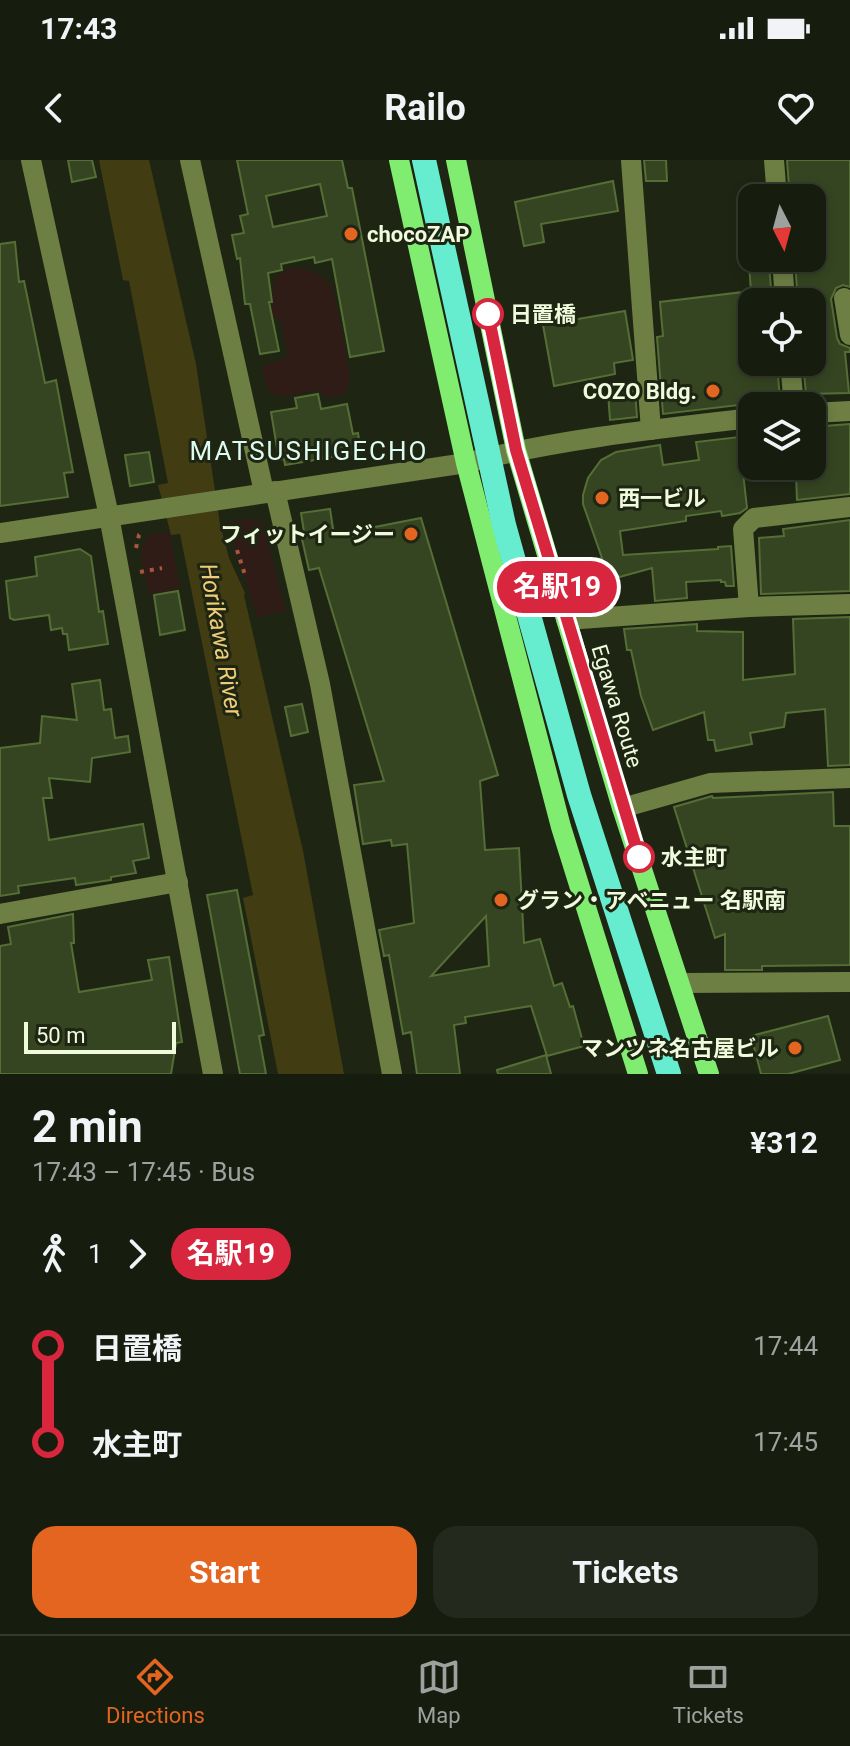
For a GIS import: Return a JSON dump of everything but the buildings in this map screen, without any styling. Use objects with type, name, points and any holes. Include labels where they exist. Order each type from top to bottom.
[{"type":"highway","points":[[424,160],[508,540],[579,795],[669,1074]]},
{"type":"main road","points":[[399,160],[466,463],[561,827],[638,1074]]},
{"type":"main road","name":"Egawa Route","points":[[456,160],[516,450],[622,808],[709,1074]]},
{"type":"street","points":[[31,160],[109,516],[213,1074]]},
{"type":"street","points":[[190,160],[269,491],[320,684],[392,1074]]},
{"type":"street","points":[[631,160],[651,430]]},
{"type":"street","points":[[774,160],[776,184]]},
{"type":"street","points":[[844,298],[850,335]]},
{"type":"street","points":[[826,412],[850,411]]},
{"type":"street","points":[[0,533],[466,463],[516,450],[738,420]]},
{"type":"street","points":[[749,607],[743,529],[748,523],[754,518],[850,507]]},
{"type":"street","points":[[566,620],[749,607],[850,604]]},
{"type":"street","points":[[622,808],[710,783],[850,778]]},
{"type":"street","points":[[0,914],[178,882]]},
{"type":"street","points":[[681,983],[805,974],[850,982]]},
{"type":"path","points":[[237,550],[246,578]]},
{"type":"path","points":[[140,572],[162,568]]},
{"type":"shaded area","points":[[290,268],[316,273],[329,284],[336,301],[350,382],[346,393],[334,398],[315,390],[295,395],[275,395],[266,385],[264,365],[285,359],[287,354],[281,321],[259,316],[260,305],[272,304],[275,276]]},
{"type":"shaded area","points":[[259,520],[264,525],[285,611],[257,617],[227,523]]},
{"type":"shaded area","points":[[170,531],[180,589],[149,594],[140,551],[150,534]]},
{"type":"water","name":"Horikawa River","points":[[99,160],[149,160],[196,364],[220,524],[229,558],[245,593],[303,851],[344,1074],[278,1074],[243,898],[253,895],[180,534],[171,535],[158,485],[168,483],[129,281],[123,280]]},
{"type":"bus line","name":"名駅19","points":[[488,314],[516,450],[639,857]]},
{"type":"place","name":"chocoZAP","points":[[351,234]]},
{"type":"place","name":"日置橋","points":[[488,314]]},
{"type":"place","name":"COZO Bldg.","points":[[713,391]]},
{"type":"place","name":"西一ビル","points":[[602,498]]},
{"type":"place","name":"フィットイージー","points":[[411,534]]},
{"type":"place","name":"水主町","points":[[639,857]]},
{"type":"place","name":"グラン・アベニュー 名駅南","points":[[501,900]]},
{"type":"place","name":"マンツネ名古屋ビル","points":[[795,1048]]},
{"type":"district","name":"MATSUSHIGECHO","points":[[309,451]]}]
